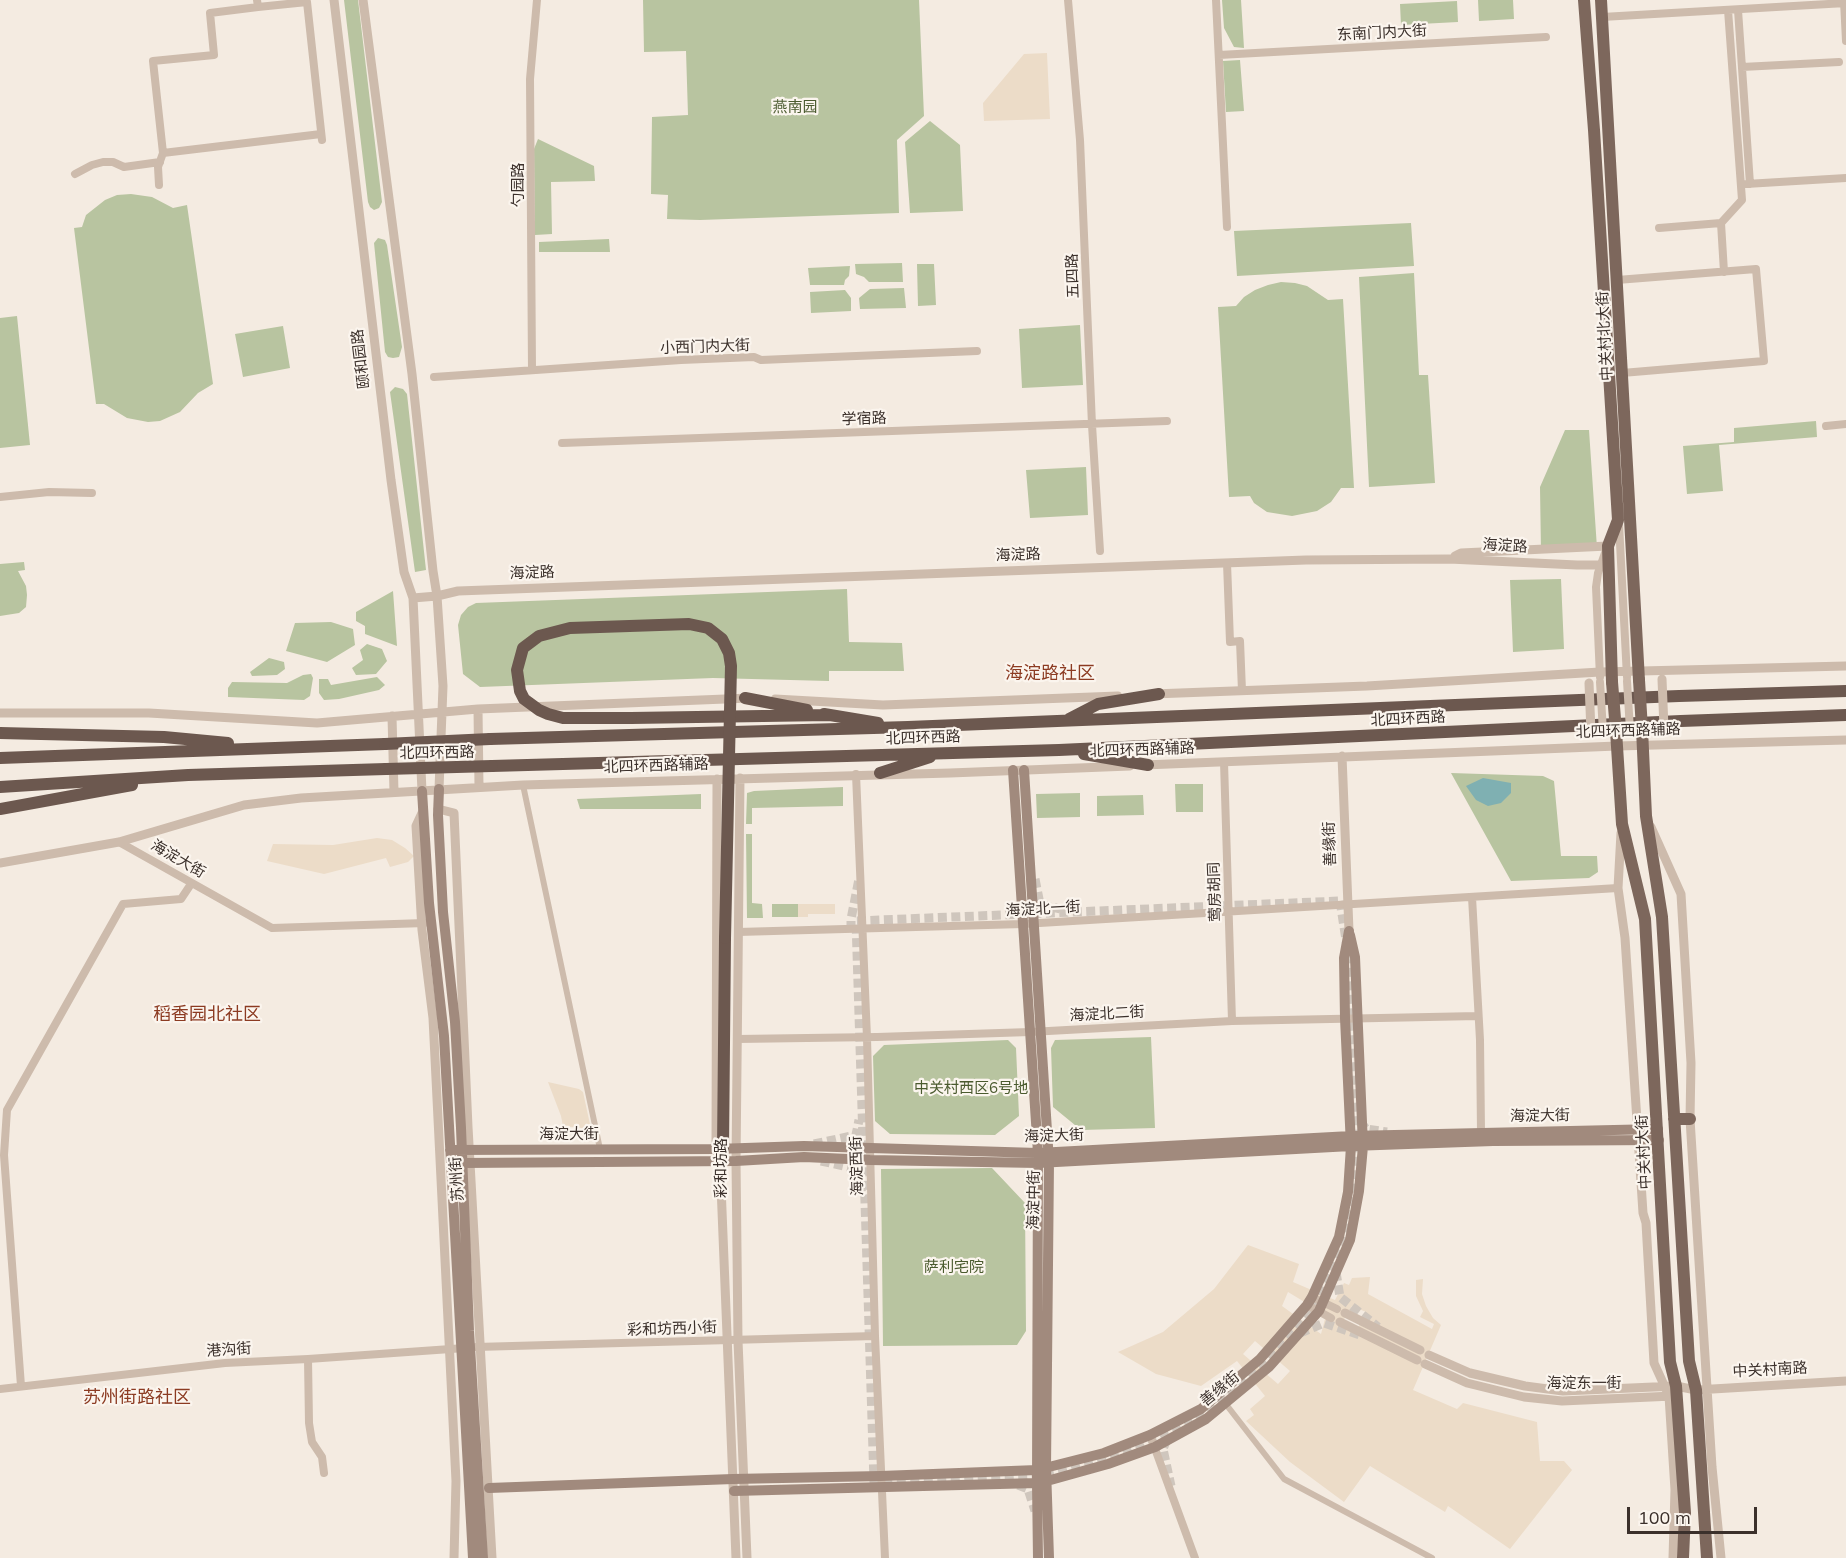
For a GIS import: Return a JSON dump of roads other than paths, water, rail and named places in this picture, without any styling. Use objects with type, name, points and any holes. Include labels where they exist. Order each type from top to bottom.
[{"type":"highway","points":[[724,1152],[725,938],[731,666],[729,653],[722,639],[708,628],[689,624],[570,628],[539,636],[524,648],[519,659],[517,670],[520,691],[524,699],[539,710],[555,717],[631,718],[829,715]]},
{"type":"highway","name":"北四环西路","points":[[2,758],[490,739],[908,727],[1846,691]]},
{"type":"highway","points":[[1068,720],[1098,704],[1159,694]]},
{"type":"highway","points":[[745,698],[829,715],[908,727]]},
{"type":"highway","name":"北四环西路","points":[[0,787],[188,775],[1059,750],[1846,715]]},
{"type":"highway","points":[[0,733],[164,737],[274,748]]},
{"type":"highway","points":[[1059,750],[1148,765]]},
{"type":"highway","points":[[880,773],[944,752]]},
{"type":"highway","points":[[0,808],[188,775]]},
{"type":"main road","name":"中关村北大街","points":[[1584,0],[1618,520],[1608,546],[1606,677]]},
{"type":"main road","name":"中关村北大街","points":[[1601,0],[1622,374],[1633,676]]},
{"type":"main road","points":[[1633,676],[1636,730],[1643,745],[1646,816],[1662,917],[1689,1361],[1702,1389],[1707,1558]]},
{"type":"main road","name":"中关村大街","points":[[1606,677],[1609,731],[1617,746],[1622,824],[1645,919],[1659,1134],[1671,1391],[1685,1513],[1683,1558]]},
{"type":"main road","name":"海淀中街","points":[[1019,770],[1044,1157],[1041,1469],[1049,1558]]},
{"type":"main road","name":"苏州街","points":[[439,789],[443,912],[455,1022],[461,1150],[472,1558]]},
{"type":"main road","name":"苏州街","points":[[422,791],[427,923],[461,1150]]},
{"type":"main road","name":"善缘街","points":[[489,1488],[738,1479],[1042,1482],[1108,1464],[1155,1447],[1206,1419],[1269,1367],[1322,1307],[1350,1240],[1359,1191],[1355,957],[1349,931]]},
{"type":"main road","name":"善缘街","points":[[739,1491],[1041,1469],[1104,1453],[1150,1435],[1201,1409],[1260,1359],[1309,1301],[1339,1237],[1357,1141],[1345,1018],[1344,958],[1349,931]]},
{"type":"main road","points":[[1674,1119],[1690,1119]]},
{"type":"main road","name":"海淀大街","points":[[461,1150],[600,1149],[724,1152],[736,1161],[870,1154],[1044,1157],[1357,1141],[1481,1132],[1638,1135]]},
{"type":"main road","name":"海淀大街","points":[[1357,1141],[1493,1141],[1659,1134]]},
{"type":"main road","name":"海淀大街","points":[[461,1164],[804,1146],[870,1154]]},
{"type":"main road","name":"苏州街","points":[[465,1348],[483,1558]]},
{"type":"main road","name":"海淀中街","points":[[1038,1558],[1042,1482]]},
{"type":"street","name":"颐和园路","points":[[334,0],[391,480],[404,572],[413,598],[422,791]]},
{"type":"street","points":[[363,0],[412,374],[437,596],[443,686],[439,789]]},
{"type":"street","name":"勺园路","points":[[532,370],[530,79],[537,0]]},
{"type":"street","name":"五四路","points":[[1068,0],[1080,140],[1092,425],[1100,551]]},
{"type":"street","points":[[1216,0],[1227,227]]},
{"type":"street","points":[[159,185],[158,167],[163,153],[153,62],[214,55],[210,13],[258,3],[307,2],[321,137],[163,153]]},
{"type":"street","points":[[1602,17],[1845,2],[1846,41]]},
{"type":"street","points":[[1728,10],[1745,184]]},
{"type":"street","points":[[1659,228],[1721,223],[1743,200],[1745,184],[1742,67],[1738,10]]},
{"type":"street","name":"东南门内大街","points":[[1219,55],[1546,37]]},
{"type":"street","points":[[1742,67],[1839,62]]},
{"type":"street","points":[[75,174],[103,162],[113,162],[124,167],[160,162]]},
{"type":"street","points":[[1745,184],[1846,178]]},
{"type":"street","points":[[1721,223],[1724,272]]},
{"type":"street","points":[[1617,280],[1756,269],[1764,361],[1622,374]]},
{"type":"street","name":"小西门内大街","points":[[434,376],[618,363],[978,351]]},
{"type":"street","name":"学宿路","points":[[562,443],[1167,421]]},
{"type":"street","points":[[1826,426],[1846,424]]},
{"type":"street","points":[[0,497],[49,492],[92,493]]},
{"type":"street","name":"中关村北大街","points":[[1618,520],[1633,676]]},
{"type":"street","points":[[1449,558],[1461,553],[1608,546]]},
{"type":"street","name":"中关村北大街","points":[[1606,677],[1596,587],[1600,565],[1608,546]]},
{"type":"street","name":"海淀路","points":[[413,598],[458,591],[1227,563],[1449,558],[1600,565]]},
{"type":"street","points":[[1227,563],[1230,642],[1240,641],[1242,691]]},
{"type":"street","points":[[0,713],[149,713],[317,723],[478,709],[745,698],[883,705],[1242,691],[1588,673],[1606,677],[1846,666]]},
{"type":"street","points":[[1588,673],[1592,748]]},
{"type":"street","points":[[1661,675],[1665,745]]},
{"type":"street","points":[[478,709],[479,787]]},
{"type":"street","points":[[392,716],[394,792]]},
{"type":"street","name":"北四环西路辅路","points":[[422,791],[523,784],[717,784],[740,778],[1019,770],[1643,745],[1846,740]]},
{"type":"street","name":"善缘街","points":[[1342,756],[1349,931]]},
{"type":"street","name":"莺房胡同","points":[[1224,762],[1232,1021]]},
{"type":"street","name":"海淀西街","points":[[856,774],[885,1558]]},
{"type":"street","name":"彩和坊路","points":[[724,1152],[737,1039],[740,778]]},
{"type":"street","points":[[523,784],[600,1149]]},
{"type":"street","points":[[717,784],[736,785],[740,789]]},
{"type":"street","name":"彩和坊路","points":[[717,784],[728,1341],[739,1491],[747,1558]]},
{"type":"street","points":[[0,863],[118,842],[244,805],[300,798],[422,791]]},
{"type":"street","name":"苏州街","points":[[438,809],[454,813],[461,1150]]},
{"type":"street","points":[[1646,816],[1681,894],[1691,1063],[1690,1119],[1702,1389],[1720,1558]]},
{"type":"street","points":[[1622,824],[1618,888],[1625,938],[1654,1363],[1671,1391]]},
{"type":"street","name":"海淀大街","points":[[118,842],[272,928],[427,923]]},
{"type":"street","points":[[21,1386],[2,1162],[8,1110],[123,904],[181,899],[191,884]]},
{"type":"street","points":[[1493,1141],[1481,1132],[1472,897],[1618,888]]},
{"type":"street","name":"海淀北一街","points":[[738,932],[1029,923],[1472,897]]},
{"type":"street","name":"苏州街","points":[[427,923],[433,1018],[465,1348],[489,1488],[492,1558]]},
{"type":"street","name":"海淀北二街","points":[[737,1039],[867,1038],[1232,1021],[1478,1016]]},
{"type":"street","name":"彩和坊路","points":[[724,1152],[736,1161],[738,1479]]},
{"type":"street","name":"苏州街","points":[[454,1558],[456,1481],[465,1348],[461,1164]]},
{"type":"street","name":"海淀东一街","points":[[1309,1301],[1423,1357],[1467,1383],[1524,1397],[1562,1401],[1702,1389]]},
{"type":"street","name":"彩和坊西小街","points":[[465,1348],[875,1336]]},
{"type":"street","name":"港沟街","points":[[0,1389],[225,1363],[465,1348]]},
{"type":"street","points":[[308,1359],[309,1423],[312,1442],[322,1457],[324,1473]]},
{"type":"street","name":"中关村南路","points":[[1702,1389],[1846,1381]]},
{"type":"street","name":"中关村大街","points":[[1671,1391],[1675,1490],[1673,1558]]},
{"type":"street","points":[[1226,1403],[1284,1479],[1432,1558]]},
{"type":"street","points":[[1150,1435],[1195,1558]]},
{"type":"street","name":"彩和坊路","points":[[736,1558],[739,1491]]},
{"type":"water","points":[[1483,778],[1511,783],[1511,793],[1501,803],[1488,806],[1476,800],[1466,786]]},
{"type":"tunnel","points":[[851,930],[859,879]]},
{"type":"tunnel","points":[[1035,879],[1040,904],[1060,909]]},
{"type":"tunnel","points":[[1340,901],[1348,953],[1356,1140],[1354,1187],[1342,1240],[1307,1316],[1259,1366],[1193,1422],[1105,1458],[1032,1477],[874,1482],[856,921],[1340,901]]},
{"type":"tunnel","points":[[814,1144],[856,1135],[859,1120]]},
{"type":"tunnel","points":[[1360,1121],[1366,1129],[1387,1132]]},
{"type":"tunnel","points":[[821,1161],[853,1168],[862,1192]]},
{"type":"tunnel","points":[[1336,1272],[1340,1297],[1378,1327]]},
{"type":"tunnel","points":[[1300,1333],[1324,1323],[1360,1335]]},
{"type":"tunnel","points":[[1167,1439],[1163,1449],[1171,1486]]},
{"type":"tunnel","points":[[1018,1485],[1028,1489],[1035,1511]]},
{"type":"district","name":"海淀路社区","points":[[1050,674]]},
{"type":"district","name":"稻香园北社区","points":[[207,1015]]},
{"type":"district","name":"苏州街路社区","points":[[137,1398]]},
{"type":"park label","name":"燕南园","points":[[795,107]]},
{"type":"park label","name":"中关村西区6号地","points":[[971,1088]]},
{"type":"park label","name":"萨利宅院","points":[[954,1267]]}]
